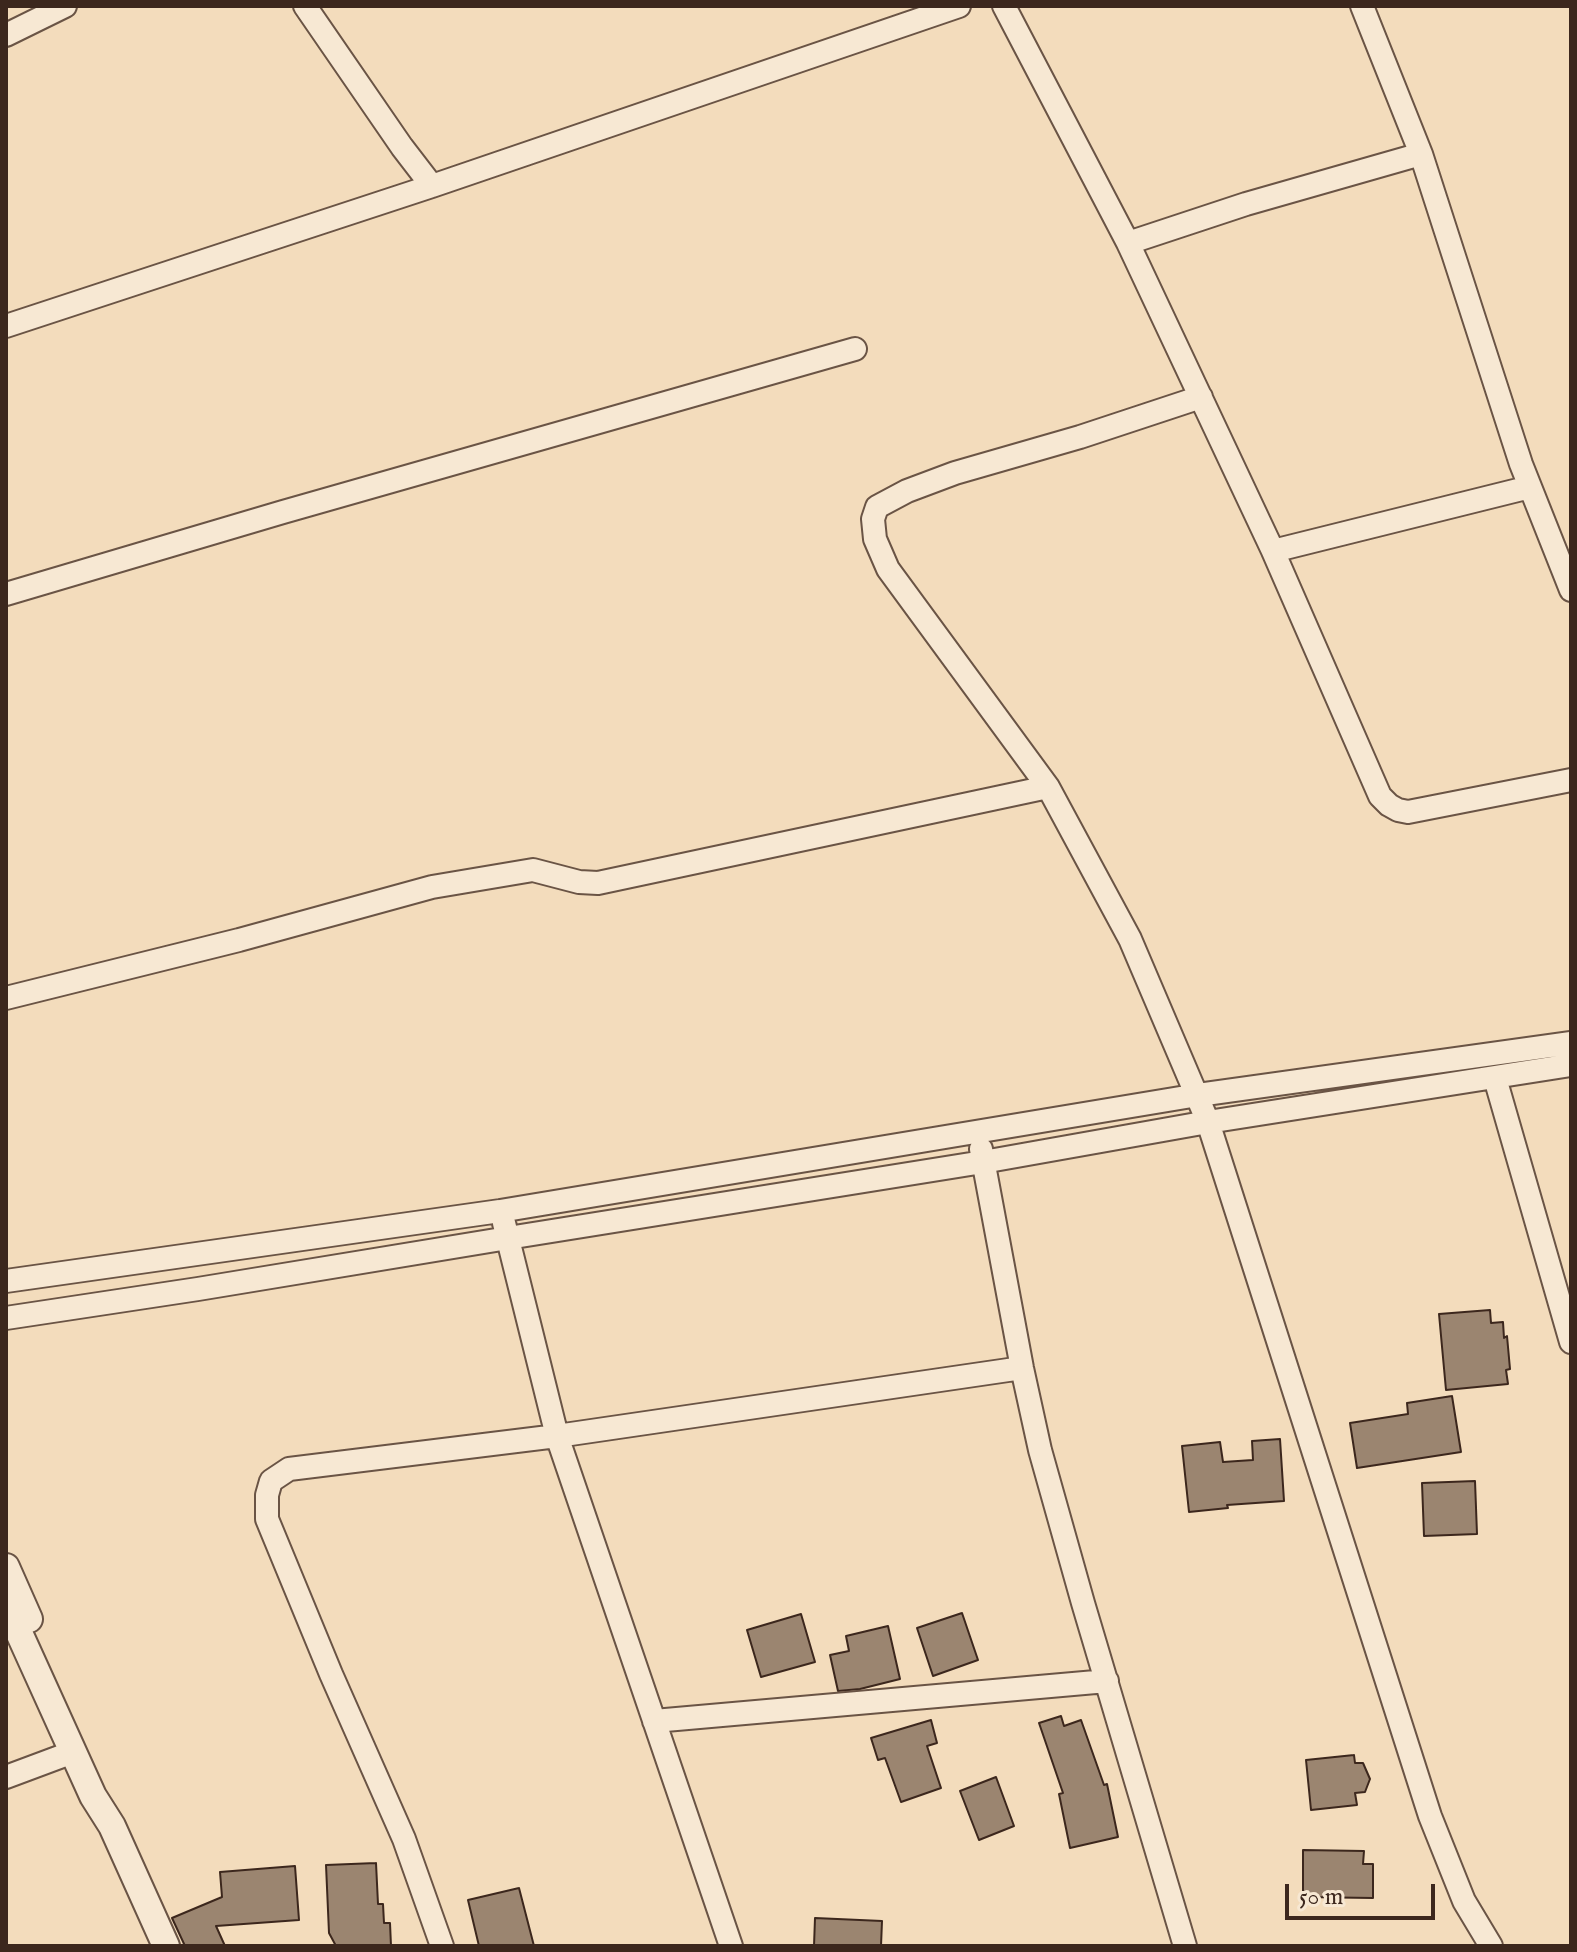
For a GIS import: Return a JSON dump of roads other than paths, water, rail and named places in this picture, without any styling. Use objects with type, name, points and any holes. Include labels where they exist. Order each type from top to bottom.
[{"type":"street","points":[[6,35],[65,6]]},
{"type":"street","points":[[305,6],[432,186]]},
{"type":"street","points":[[6,326],[432,186],[959,6]]},
{"type":"street","points":[[1004,6],[1128,243],[1273,551],[1380,796],[1389,805],[1408,812],[1571,780]]},
{"type":"street","points":[[1362,6],[1421,154],[1530,487],[1571,590]]},
{"type":"street","points":[[1128,243],[1246,204],[1421,154]]},
{"type":"street","points":[[6,594],[855,349]]},
{"type":"street","points":[[1201,397],[1080,437],[955,473],[907,491],[877,507],[873,519],[875,539],[888,569],[1048,787],[1130,939],[1208,1122],[1430,1816],[1464,1901],[1491,1946]]},
{"type":"street","points":[[1273,551],[1530,487]]},
{"type":"street","points":[[6,998],[239,940],[432,887],[533,870],[579,882],[598,883],[1048,787]]},
{"type":"street","points":[[6,1281],[500,1211],[1198,1095],[1571,1043]]},
{"type":"street","points":[[6,1318],[1571,1065]]},
{"type":"street","points":[[1495,1078],[1571,1342]]},
{"type":"street","points":[[978,1133],[1040,1450],[1185,1946]]},
{"type":"street","points":[[500,1211],[557,1436],[731,1946]]},
{"type":"street","points":[[442,1946],[404,1839],[267,1519],[267,1495],[271,1481],[289,1469],[557,1436],[1022,1368]]},
{"type":"street","points":[[6,1567],[105,1792],[112,1826]]},
{"type":"street","points":[[6,1604],[93,1796],[112,1826],[166,1946]]},
{"type":"street","points":[[654,1721],[1107,1681]]},
{"type":"street","points":[[6,1777],[73,1752]]}]
